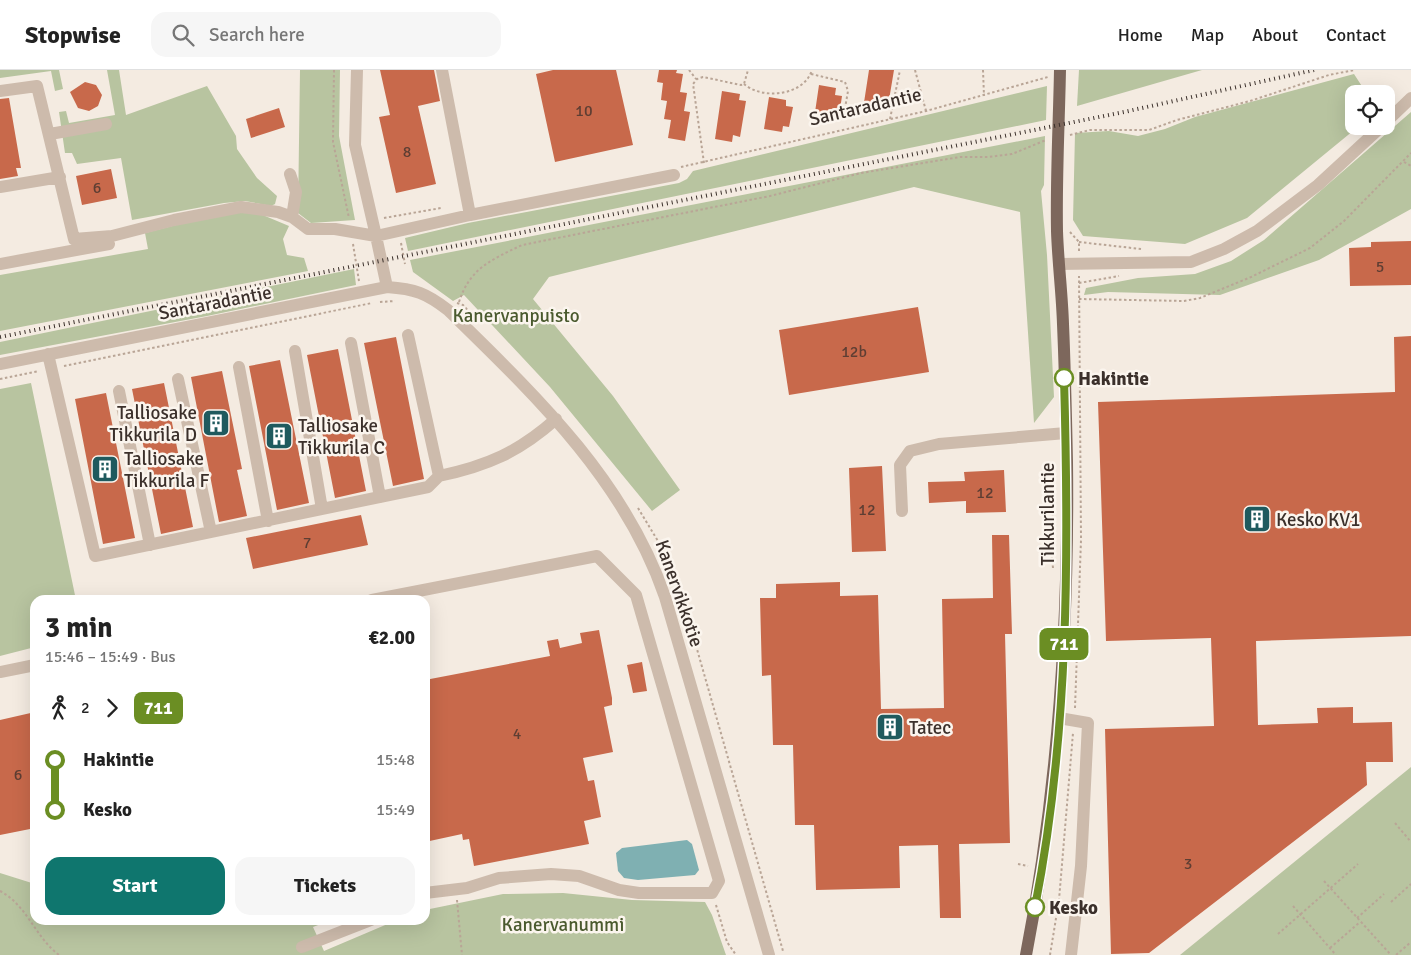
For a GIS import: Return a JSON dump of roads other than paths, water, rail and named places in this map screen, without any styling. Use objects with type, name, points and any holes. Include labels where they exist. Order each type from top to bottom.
[{"type":"main road","name":"Tikkurilantie","points":[[1026,955],[1043,870],[1059,718],[1066,598],[1066,433],[1059,264],[1060,89],[1054,74]]},
{"type":"street","points":[[357,70],[355,145],[387,287]]},
{"type":"street","points":[[442,70],[470,215]]},
{"type":"street","points":[[0,91],[37,86],[74,239],[112,236],[228,208],[256,208],[292,217],[308,229],[351,229],[376,236],[470,215],[674,176]]},
{"type":"street","points":[[1395,114],[1409,102]]},
{"type":"street","points":[[50,134],[106,124]]},
{"type":"street","points":[[1059,264],[1191,262],[1224,249],[1257,231],[1318,185],[1372,135]]},
{"type":"street","points":[[290,174],[296,192],[292,217]]},
{"type":"street","points":[[0,187],[60,177]]},
{"type":"street","points":[[0,264],[109,244]]},
{"type":"street","name":"Santaradantie","points":[[0,364],[387,287]]},
{"type":"street","name":"Kanervikkotie","points":[[387,287],[411,288],[430,296],[448,310],[556,419],[612,492],[632,522],[654,566],[769,955]]},
{"type":"street","points":[[408,335],[439,476]]},
{"type":"street","points":[[351,343],[380,497]]},
{"type":"street","points":[[295,351],[322,509]]},
{"type":"street","points":[[48,354],[95,556],[428,487],[439,476],[471,469],[507,455],[536,437],[556,419]]},
{"type":"street","points":[[239,366],[268,521]]},
{"type":"street","points":[[178,379],[211,532]]},
{"type":"street","points":[[119,391],[150,545]]},
{"type":"street","points":[[902,511],[900,465],[910,451],[939,444],[1066,433]]},
{"type":"street","points":[[398,595],[597,556],[636,595],[719,881],[712,893],[639,893],[619,890],[579,876],[551,874],[500,878],[456,890],[430,894]]},
{"type":"street","points":[[0,672],[30,666]]},
{"type":"street","points":[[1059,718],[1088,723],[1081,866],[1071,955]]},
{"type":"street","points":[[302,947],[358,925]]},
{"type":"water","points":[[687,840],[692,844],[699,870],[695,875],[638,880],[624,878],[618,871],[616,853],[622,848]]},
{"type":"railway","points":[[0,337],[1124,112],[1314,70]]},
{"type":"place","name":"Hakintie","points":[[1064,378]]},
{"type":"place","name":"Talliosake Tikkurila D","points":[[216,423]]},
{"type":"place","name":"Talliosake Tikkurila C","points":[[279,436]]},
{"type":"place","name":"Talliosake Tikkurila F","points":[[105,469]]},
{"type":"place","name":"Kesko KV1","points":[[1257,519]]},
{"type":"place","name":"Tatec","points":[[890,727]]},
{"type":"place","name":"Kesko","points":[[1035,907]]},
{"type":"park label","name":"Kanervanpuisto","points":[[516,315]]},
{"type":"park label","name":"Kanervanummi","points":[[563,924]]}]
